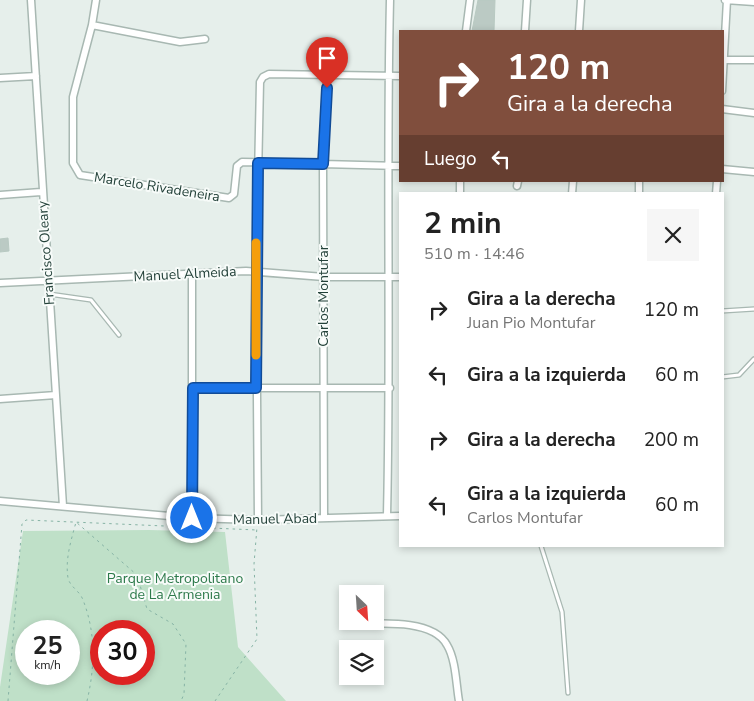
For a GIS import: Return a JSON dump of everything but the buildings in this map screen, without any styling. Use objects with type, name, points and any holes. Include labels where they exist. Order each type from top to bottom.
[{"type":"street","name":"Francisco Oleary","points":[[31,0],[47,281],[63,506]]},
{"type":"street","points":[[96,0],[92,25],[180,42],[205,40]]},
{"type":"street","points":[[387,515],[390,388],[388,76],[390,0]]},
{"type":"street","points":[[466,30],[470,0]]},
{"type":"street","points":[[525,30],[527,0]]},
{"type":"street","points":[[579,30],[581,0]]},
{"type":"street","points":[[754,2],[726,0],[724,60],[754,60]]},
{"type":"street","name":"Marcelo Rivadeneira","points":[[92,25],[73,97],[73,163],[76,172],[84,177],[229,198],[234,194],[239,163],[399,166]]},
{"type":"street","points":[[258,520],[256,273],[260,82],[268,74],[399,76]]},
{"type":"street","name":"Carlos Montufar","points":[[324,518],[323,164],[327,75]]},
{"type":"street","points":[[0,78],[36,76]]},
{"type":"street","points":[[724,109],[754,113]]},
{"type":"street","points":[[724,168],[754,172]]},
{"type":"street","points":[[0,195],[42,192]]},
{"type":"street","name":"Manuel Almeida","points":[[0,283],[246,271],[324,277],[399,277]]},
{"type":"street","points":[[192,274],[192,518]]},
{"type":"street","points":[[193,388],[390,388]]},
{"type":"street","points":[[0,400],[56,395]]},
{"type":"street","name":"Manuel Abad","points":[[0,501],[192,518],[258,520],[399,516]]},
{"type":"street","points":[[384,623],[400,623],[420,628],[443,638],[452,655],[459,701]]},
{"type":"lane","points":[[48,294],[91,300],[119,335]]},
{"type":"lane","points":[[724,311],[754,310]]},
{"type":"lane","points":[[724,377],[739,375],[754,359]]},
{"type":"lane","points":[[542,547],[562,612],[568,693]]},
{"type":"path","points":[[8,701],[22,524],[26,520],[257,530]]},
{"type":"path","points":[[215,701],[257,639],[254,564],[258,520]]},
{"type":"path","points":[[76,522],[66,562],[69,581],[82,597],[92,627],[93,675],[88,701]]},
{"type":"path","points":[[76,522],[137,575],[147,609],[173,624],[186,644],[184,694],[181,701]]},
{"type":"green space","name":"Parque Metropolitano de La Armenia","points":[[149,530],[225,532],[238,647],[286,701],[0,701],[0,687],[23,531]]},
{"type":"slow traffic","points":[[256,243],[256,355]]},
{"type":"route","points":[[192,518],[193,388],[256,388],[258,163],[323,164],[327,88]]}]
